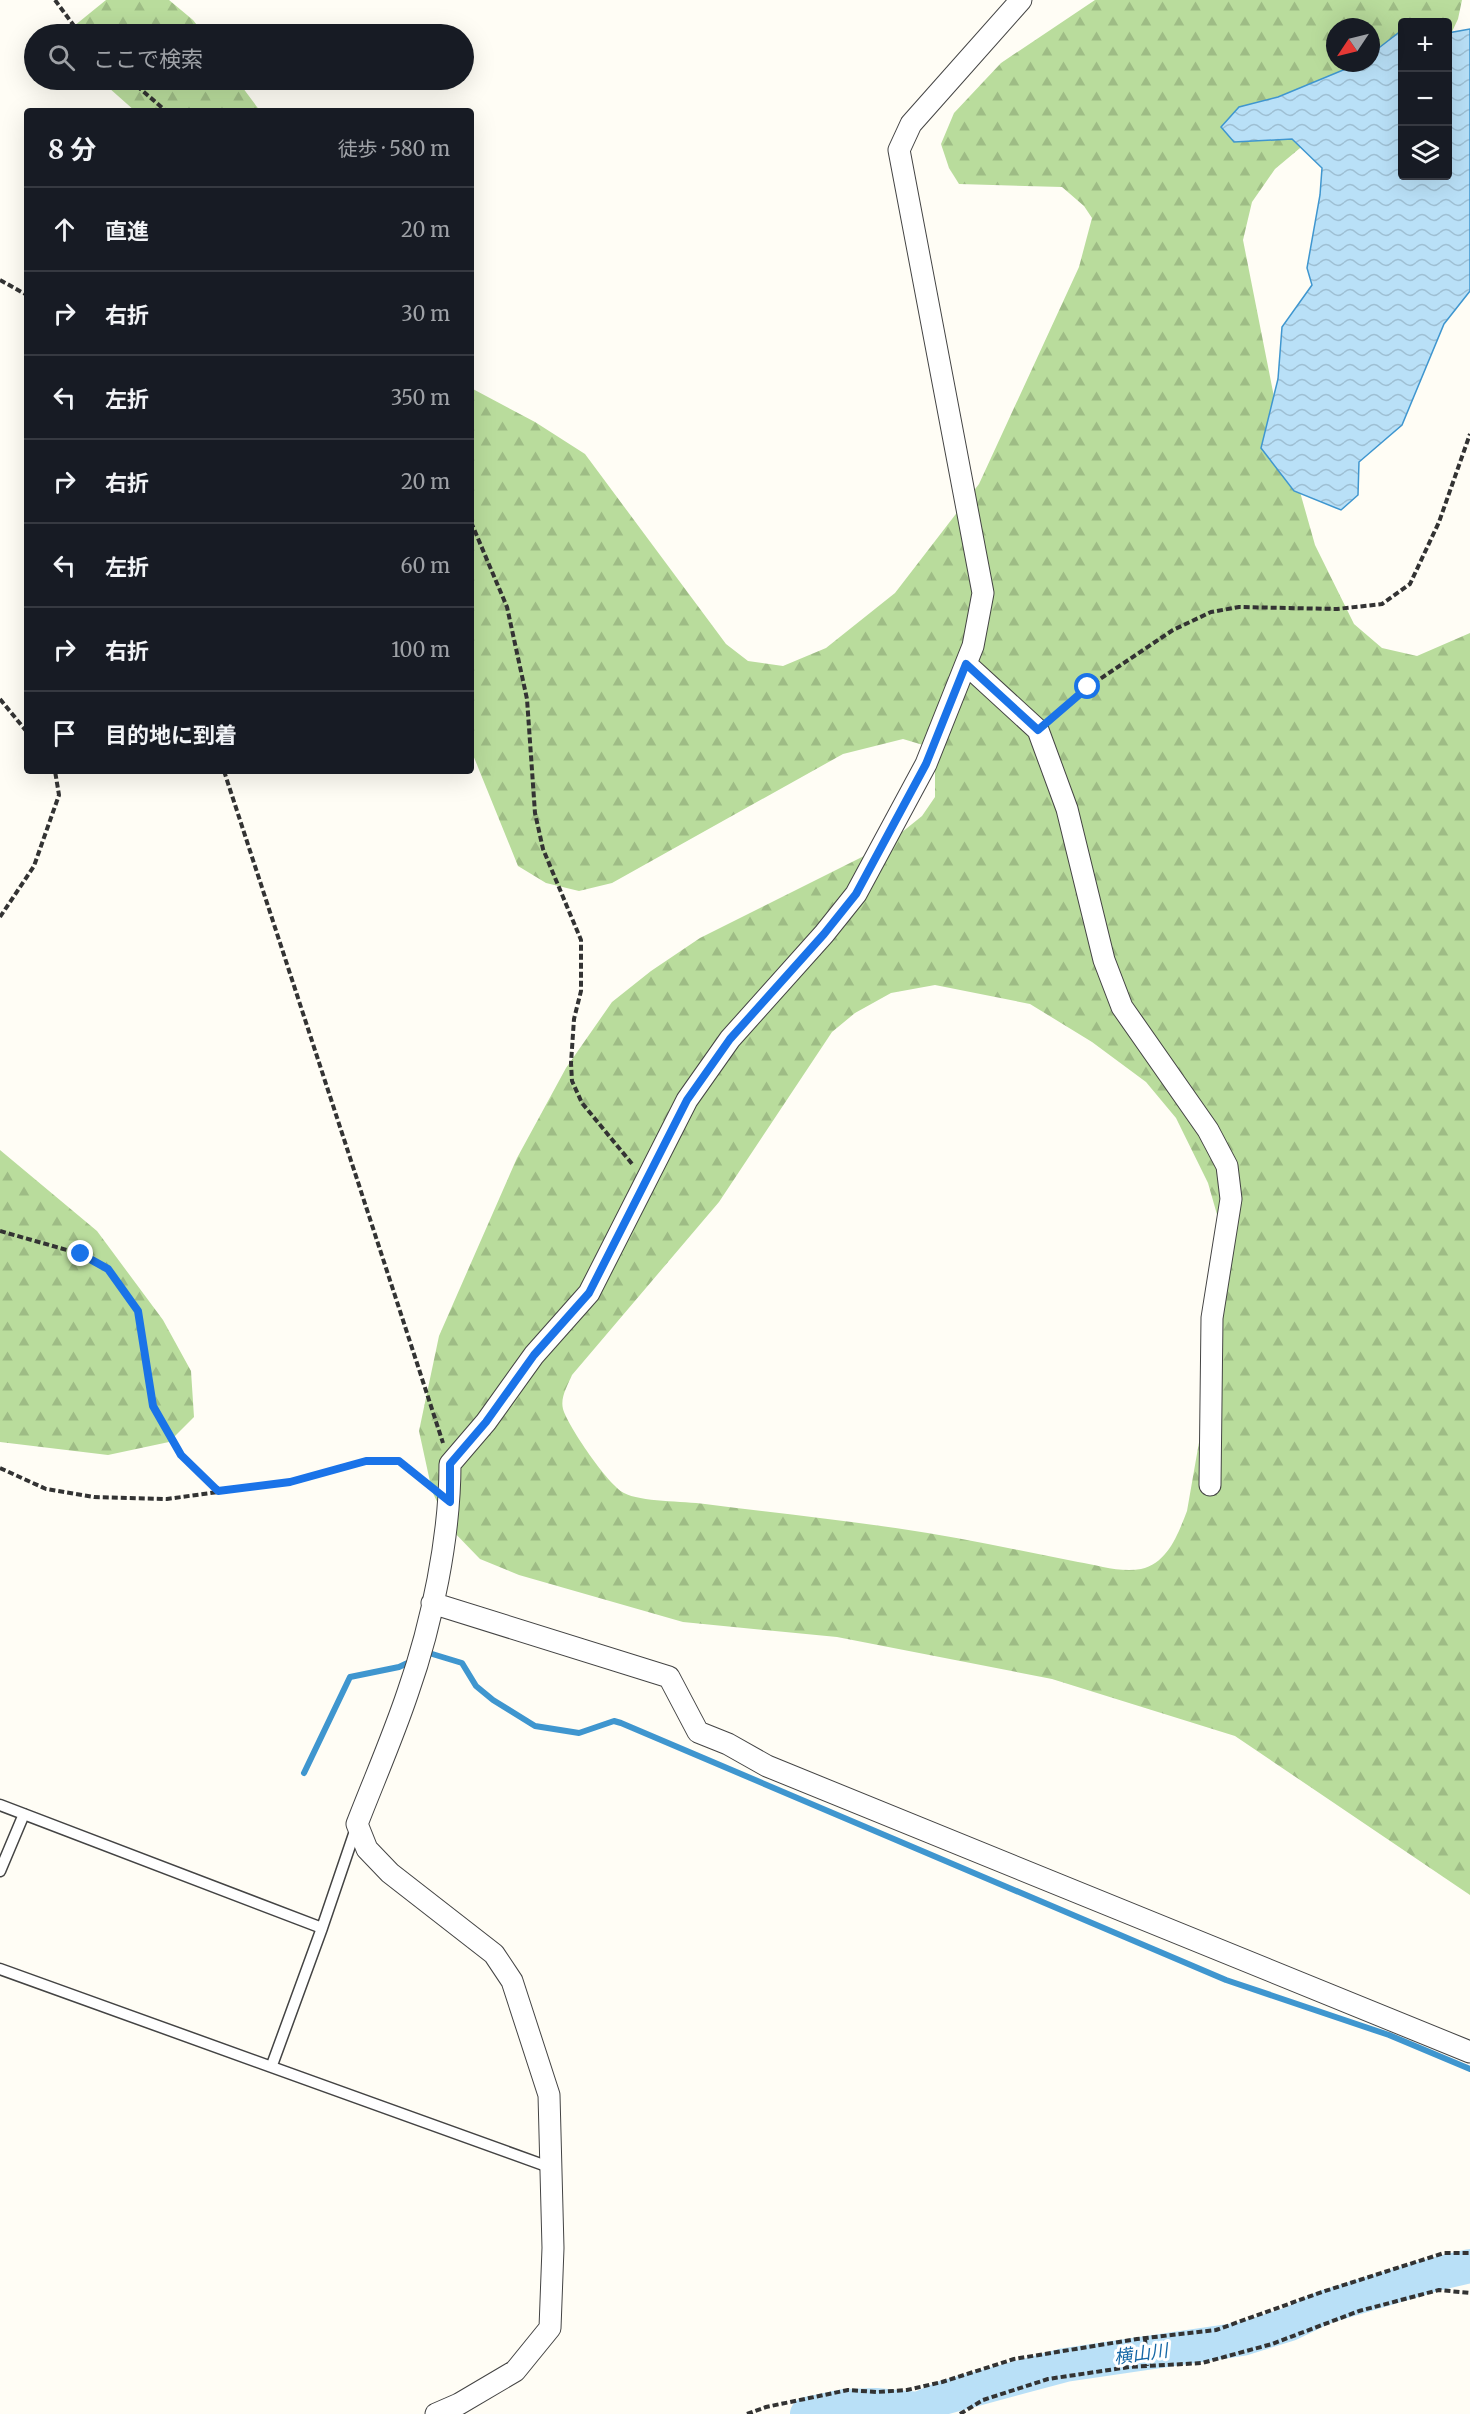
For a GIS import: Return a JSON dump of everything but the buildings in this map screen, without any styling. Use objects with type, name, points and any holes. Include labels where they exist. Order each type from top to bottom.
[{"type":"street","points":[[436,2414],[459,2404],[515,2371],[550,2328],[553,2248],[549,2167],[549,2095],[512,1981],[494,1954],[390,1873],[367,1849],[357,1824],[408,1691],[432,1603],[450,1502],[450,1464],[486,1422],[534,1355],[589,1293],[687,1100],[730,1039],[824,934],[856,894],[926,764],[974,646],[983,593],[899,150],[911,124],[1021,0]]},
{"type":"street","points":[[966,664],[1038,730],[1067,809],[1104,960],[1122,1007],[1208,1130],[1227,1166],[1231,1199],[1212,1318],[1210,1485]]},
{"type":"street","points":[[432,1603],[669,1677],[698,1732],[728,1744],[767,1766],[1470,2052]]},
{"type":"lane","points":[[0,1805],[322,1928]]},
{"type":"lane","points":[[0,1871],[24,1814]]},
{"type":"lane","points":[[272,2065],[357,1824]]},
{"type":"lane","points":[[0,1969],[272,2065],[549,2167]]},
{"type":"path","points":[[55,0],[73,24]]},
{"type":"path","points":[[142,90],[163,108]]},
{"type":"path","points":[[0,280],[24,292]]},
{"type":"path","points":[[1038,730],[1088,687],[1173,630],[1211,612],[1239,607],[1337,609],[1382,604],[1392,598],[1410,584],[1439,522],[1470,434]]},
{"type":"path","points":[[474,529],[510,619],[527,699],[535,813],[543,849],[581,940],[581,991],[574,1019],[571,1063],[573,1081],[582,1103],[647,1182]]},
{"type":"path","points":[[0,699],[24,728]]},
{"type":"path","points":[[0,917],[34,866],[59,795],[56,774]]},
{"type":"path","points":[[225,774],[450,1464]]},
{"type":"path","points":[[0,1231],[81,1254],[108,1269],[138,1311],[153,1406],[181,1455],[218,1491]]},
{"type":"path","points":[[0,1468],[46,1489],[93,1497],[167,1498],[290,1482],[366,1461],[399,1461],[450,1502]]},
{"type":"path","points":[[747,2414],[766,2407],[848,2390],[907,2390],[942,2382],[1014,2359],[1145,2338],[1216,2330],[1322,2292],[1444,2253],[1470,2253]]},
{"type":"path","points":[[960,2414],[983,2400],[1048,2379],[1147,2366],[1202,2363],[1272,2344],[1359,2311],[1439,2290],[1470,2293]]},
{"type":"path","points":[[1145,2338],[1147,2366]]},
{"type":"green space","points":[[106,0],[169,0],[196,24],[76,24]]},
{"type":"green space","points":[[1095,0],[1462,0],[1458,19],[1452,32],[1452,18],[1398,18],[1398,83],[1312,138],[1275,169],[1252,202],[1243,240],[1276,407],[1315,545],[1354,624],[1382,648],[1417,656],[1470,633],[1470,1895],[1235,1736],[1052,1679],[837,1637],[683,1622],[519,1575],[480,1559],[449,1527],[432,1491],[419,1431],[439,1336],[517,1158],[566,1068],[612,1002],[651,971],[700,938],[886,845],[922,816],[935,797],[935,762],[923,745],[903,739],[843,754],[612,883],[579,891],[546,883],[518,866],[474,757],[474,390],[535,422],[585,454],[726,644],[748,661],[783,666],[826,648],[895,593],[979,484],[1079,267],[1092,218],[1084,206],[1062,187],[959,184],[949,168],[941,144],[954,113],[1001,63]],"holes":[[[935,985],[1030,1004],[1092,1042],[1146,1082],[1176,1118],[1208,1183],[1222,1232],[1227,1282],[1187,1511],[1171,1546],[1158,1561],[1141,1569],[1117,1569],[918,1531],[696,1503],[651,1500],[624,1493],[608,1479],[572,1428],[563,1409],[563,1396],[572,1375],[719,1202],[832,1032],[855,1013],[891,993]]]},
{"type":"green space","points":[[111,90],[244,90],[258,108],[132,108]]},
{"type":"green space","points":[[0,1150],[97,1231],[163,1320],[191,1371],[194,1417],[169,1442],[108,1455],[0,1442]]},
{"type":"water","points":[[1470,29],[1470,291],[1444,324],[1402,425],[1359,462],[1358,495],[1341,510],[1294,491],[1261,448],[1278,379],[1282,327],[1312,285],[1307,268],[1320,195],[1322,168],[1292,139],[1234,142],[1221,127],[1239,107],[1278,97],[1338,72],[1380,72],[1380,47],[1398,33],[1398,180],[1452,180],[1452,32]]},
{"type":"waterway","points":[[426,1654],[462,1663],[476,1686],[493,1700],[535,1726],[579,1733],[614,1721],[621,1723],[1226,1980],[1389,2035],[1470,2069]]},
{"type":"waterway","points":[[304,1773],[350,1677],[399,1667],[414,1660]]},
{"type":"waterway","name":"横山川","points":[[807,2414],[845,2406],[876,2405],[918,2409],[943,2398],[1065,2365],[1242,2339],[1290,2324],[1325,2307],[1470,2266]]},
{"type":"route","points":[[81,1254],[108,1269],[138,1311],[153,1406],[181,1455],[218,1491],[290,1482],[366,1461],[399,1461],[450,1502],[450,1464],[486,1422],[534,1355],[589,1293],[609,1258],[687,1100],[730,1039],[824,934],[856,894],[926,764],[966,664],[1038,730],[1088,687]]}]
